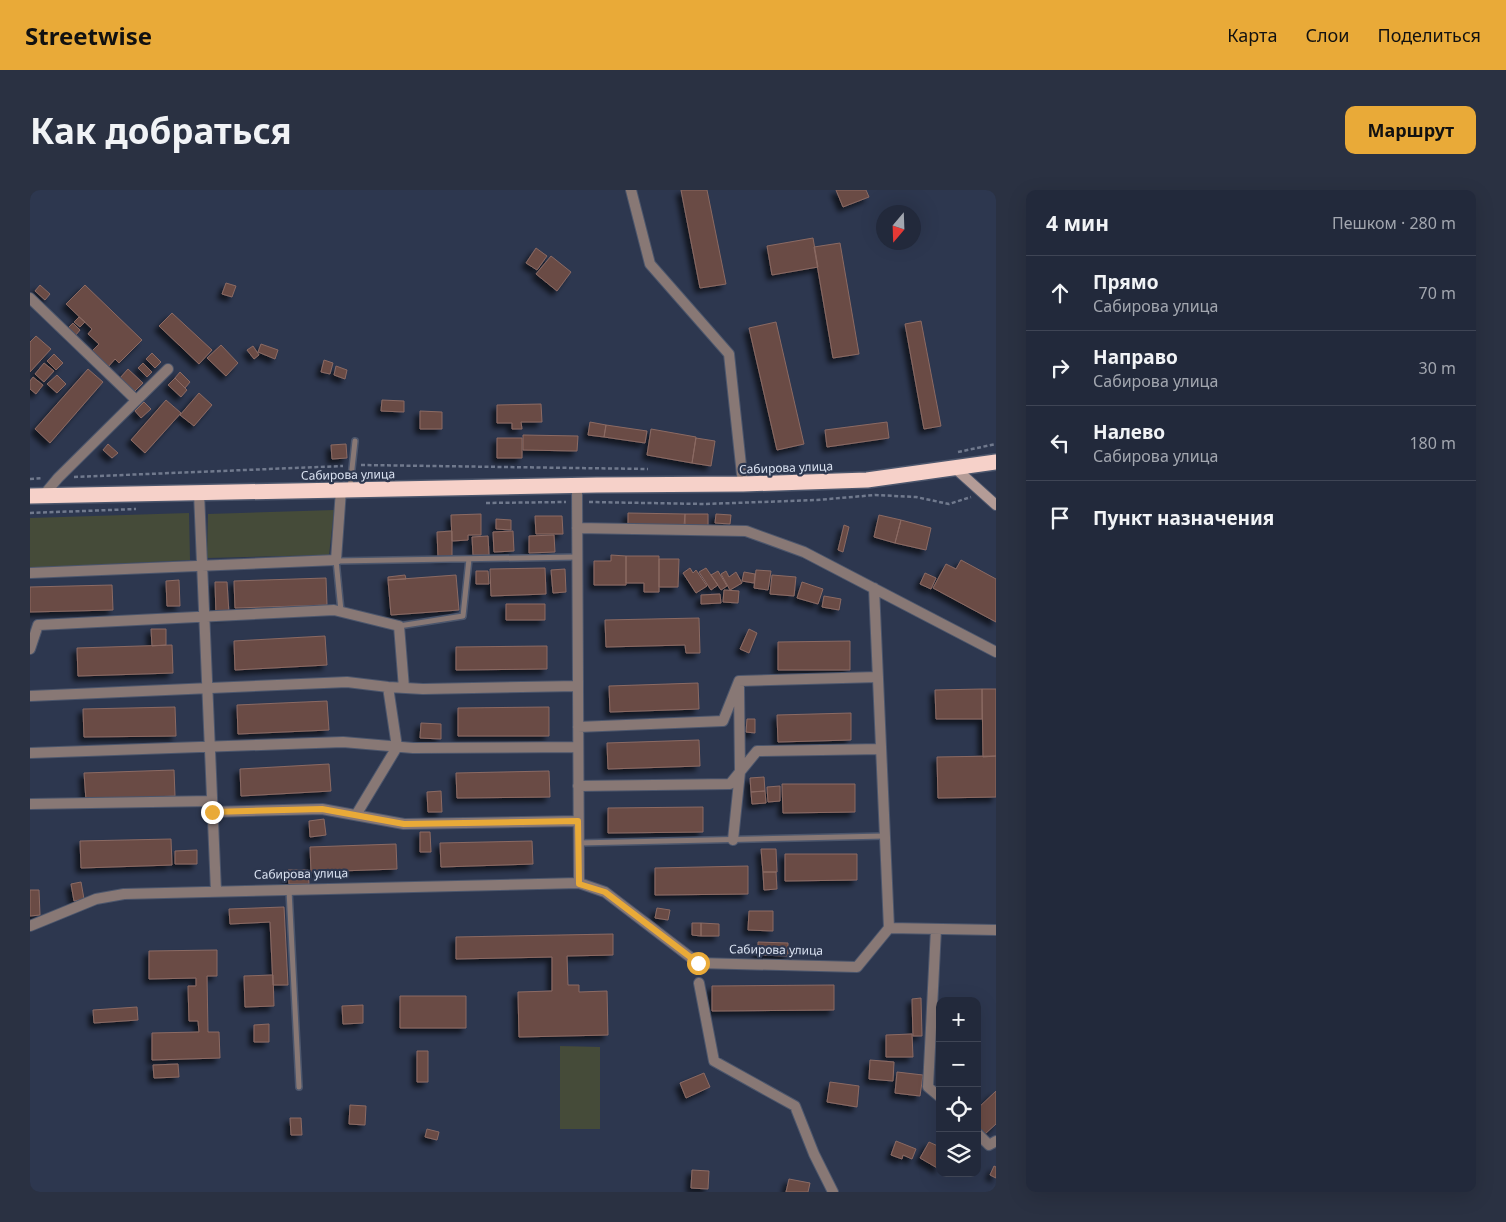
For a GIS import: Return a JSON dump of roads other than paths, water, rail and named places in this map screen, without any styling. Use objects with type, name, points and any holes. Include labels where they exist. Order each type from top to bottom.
[{"type":"highway","name":"Сабирова улица","points":[[36,496],[743,484],[867,480],[996,462]]},
{"type":"main road","points":[[956,469],[996,505]]},
{"type":"street","points":[[631,190],[650,264],[729,354],[743,484]]},
{"type":"street","points":[[30,298],[136,400]]},
{"type":"street","points":[[36,496],[58,478],[168,369]]},
{"type":"street","points":[[577,486],[579,884]]},
{"type":"street","points":[[30,573],[336,560],[345,490]]},
{"type":"street","points":[[199,493],[216,891]]},
{"type":"street","points":[[577,528],[746,531],[804,552],[996,652]]},
{"type":"street","points":[[874,588],[889,928],[996,930]]},
{"type":"street","points":[[30,649],[38,626],[334,610],[399,626],[404,688]]},
{"type":"street","points":[[739,681],[878,677]]},
{"type":"street","points":[[578,727],[723,721],[739,681]]},
{"type":"street","points":[[733,840],[740,772],[739,681]]},
{"type":"street","points":[[30,696],[346,682],[404,688],[578,686]]},
{"type":"street","points":[[356,815],[397,747],[388,687]]},
{"type":"street","points":[[30,753],[343,742],[413,748],[578,748]]},
{"type":"street","points":[[578,786],[730,784],[757,751],[881,749]]},
{"type":"street","points":[[30,804],[212,801]]},
{"type":"street","points":[[212,812],[322,809],[404,824],[578,821]]},
{"type":"street","name":"Сабирова улица","points":[[30,926],[96,899],[124,894],[579,884],[605,892],[698,963],[856,967],[889,928]]},
{"type":"street","points":[[936,929],[928,1087],[936,1094]]},
{"type":"street","points":[[699,983],[714,1061],[795,1106],[814,1154],[833,1192]]},
{"type":"street","points":[[981,1137],[989,1144],[996,1142]]},
{"type":"lane","points":[[345,490],[353,465],[354,441]]},
{"type":"lane","points":[[341,612],[336,560],[577,557]]},
{"type":"lane","points":[[399,626],[463,616],[469,559]]},
{"type":"lane","points":[[578,843],[885,836]]},
{"type":"lane","points":[[289,889],[299,1087]]}]
